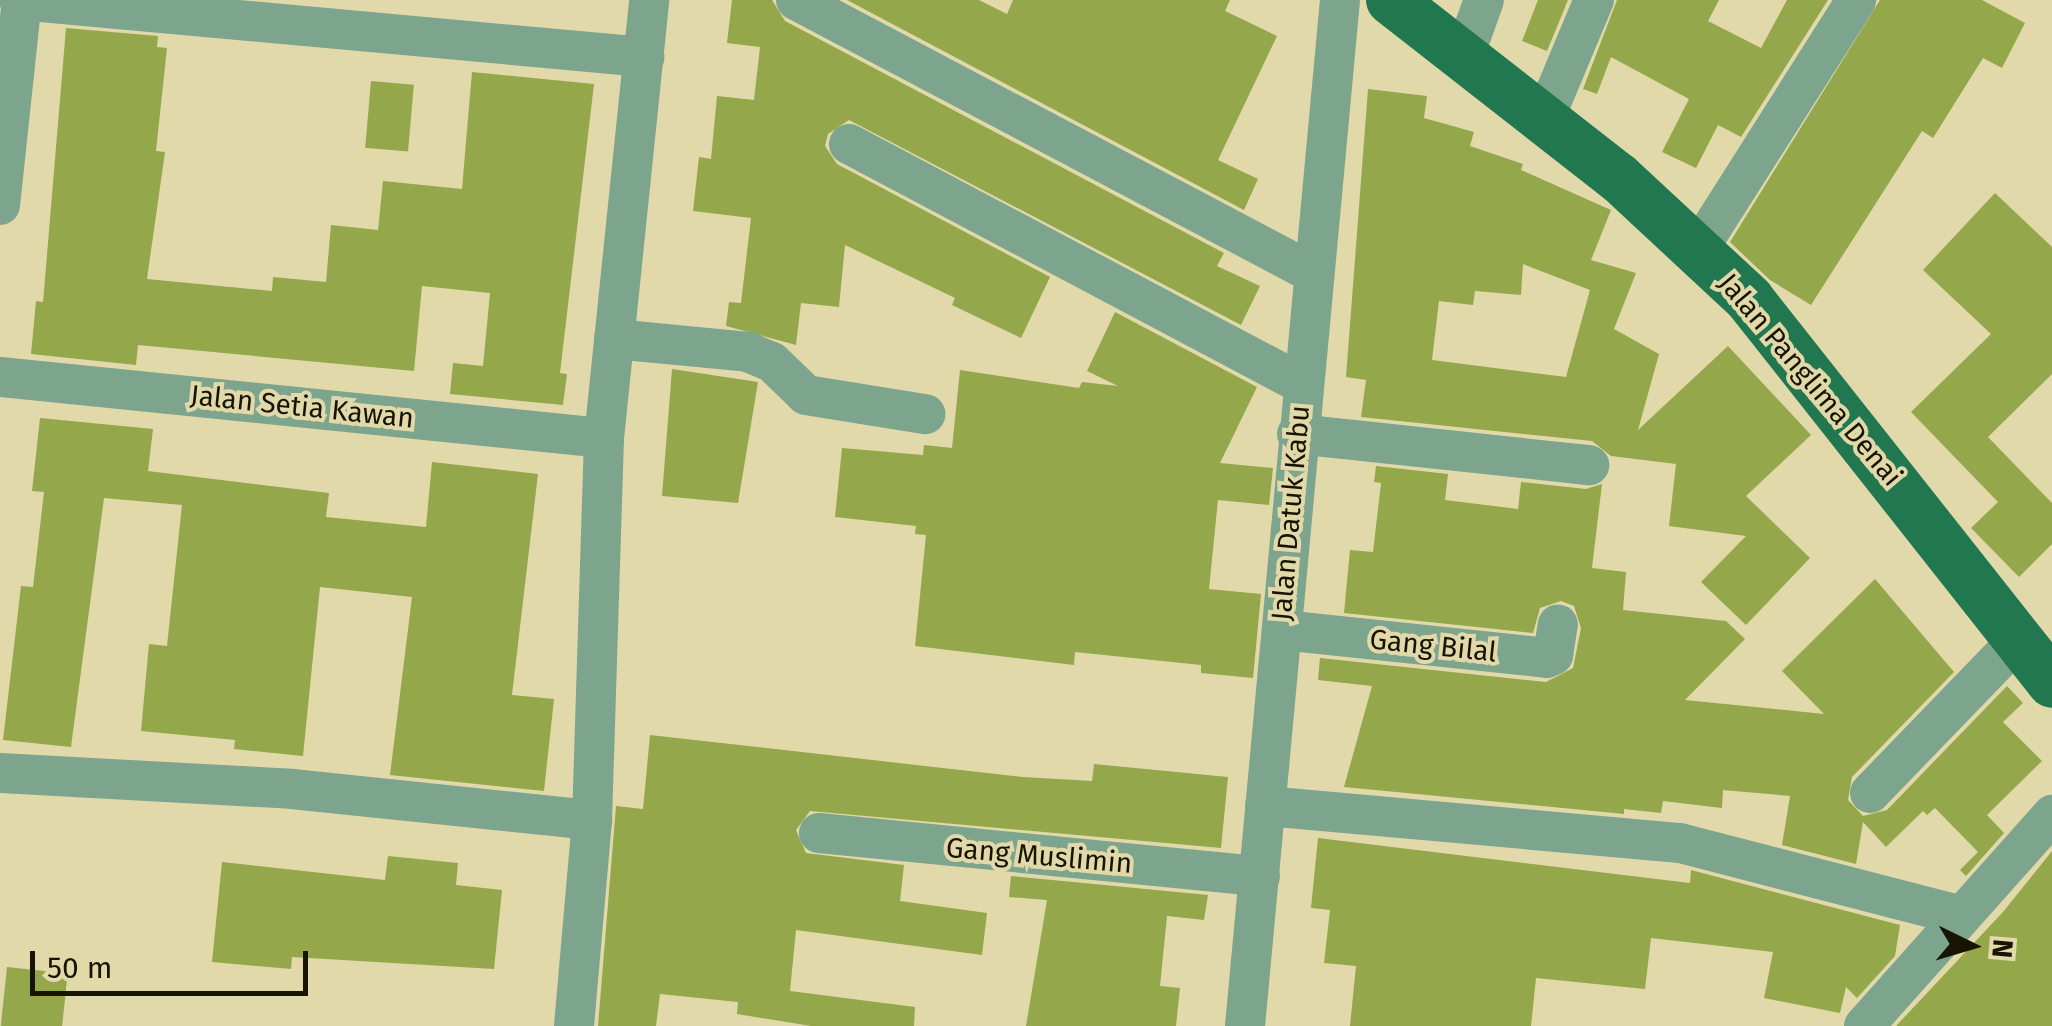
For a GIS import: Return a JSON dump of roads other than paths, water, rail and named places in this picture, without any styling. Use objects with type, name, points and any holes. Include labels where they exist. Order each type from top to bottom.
[{"type":"main road","name":"Jalan Panglima Denai","points":[[1391,0],[1545,117],[1749,299],[2052,683]]},
{"type":"street","points":[[0,205],[21,0],[644,57]]},
{"type":"street","points":[[574,1026],[592,820],[604,438],[650,0]]},
{"type":"street","points":[[796,0],[1312,274]]},
{"type":"street","name":"Jalan Datuk Kabu","points":[[1245,1026],[1340,0]]},
{"type":"street","points":[[1465,53],[1484,0]]},
{"type":"street","points":[[1545,117],[1594,0]]},
{"type":"street","points":[[1697,251],[1856,0]]},
{"type":"street","points":[[849,144],[1302,384]]},
{"type":"street","points":[[614,339],[748,352],[772,362],[806,395],[925,414]]},
{"type":"street","name":"Jalan Setia Kawan","points":[[0,377],[604,438]]},
{"type":"street","points":[[1297,434],[1589,465]]},
{"type":"street","name":"Gang Bilal","points":[[1282,630],[1547,658],[1553,654],[1558,624]]},
{"type":"street","points":[[1870,793],[2018,640]]},
{"type":"street","points":[[0,773],[292,789],[592,820]]},
{"type":"street","points":[[1265,806],[1680,843],[1962,916]]},
{"type":"street","points":[[1864,1026],[2052,815]]},
{"type":"street","name":"Gang Muslimin","points":[[819,833],[1260,876]]}]
